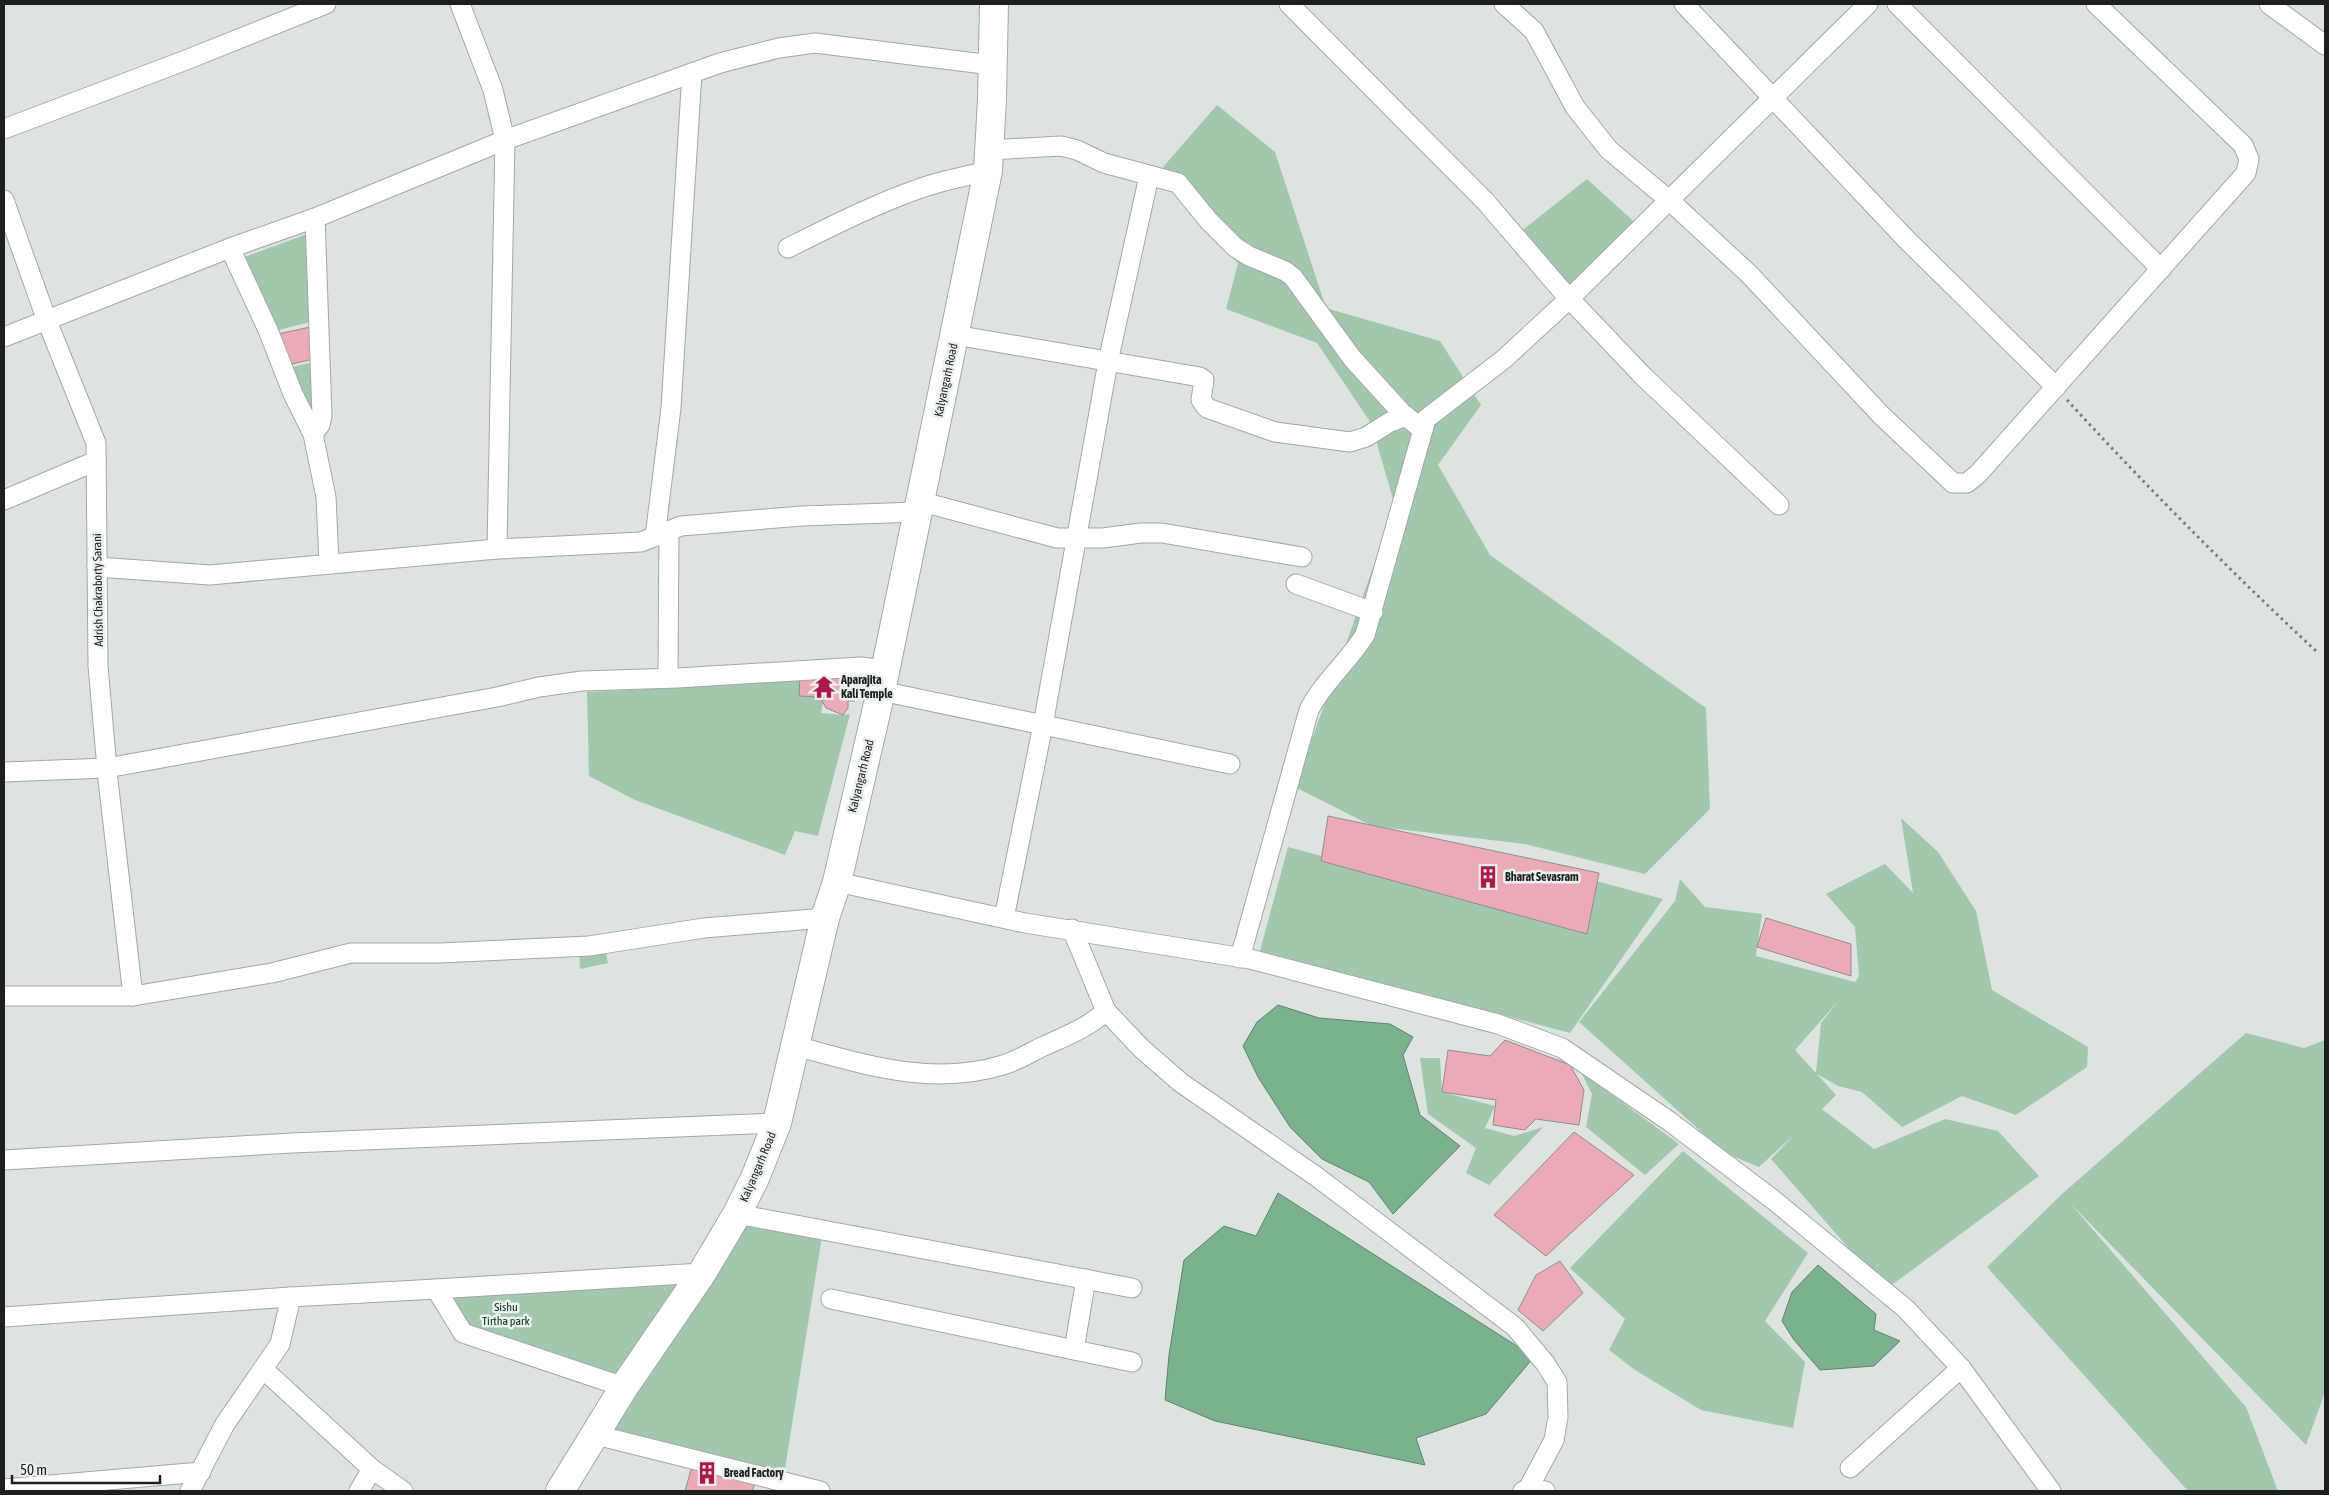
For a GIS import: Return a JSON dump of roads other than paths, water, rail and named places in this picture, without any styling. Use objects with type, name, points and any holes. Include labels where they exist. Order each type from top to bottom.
[{"type":"main road","name":"Kalyangarh Road","points":[[560,1491],[624,1387],[702,1273],[737,1214],[755,1178],[777,1123],[824,918],[837,882],[883,681],[989,161],[994,4]]},
{"type":"street","points":[[4,128],[186,60],[326,4]]},
{"type":"street","points":[[460,4],[493,90],[505,140],[498,549]]},
{"type":"street","points":[[1289,4],[1485,201],[1569,299],[1644,376],[1779,505]]},
{"type":"street","points":[[1504,4],[1534,31],[1575,107],[1609,150],[1670,200],[1749,274],[1881,414],[1953,483],[1968,483],[1978,474],[2246,173],[2249,159],[2243,145],[2096,4]]},
{"type":"street","points":[[1684,4],[1905,238],[2056,387]]},
{"type":"street","points":[[1240,958],[1309,710],[1322,688],[1354,651],[1364,636],[1373,612],[1426,419],[1504,359],[1569,299],[1868,4]]},
{"type":"street","points":[[1897,4],[2161,269]]},
{"type":"street","points":[[2269,4],[2325,45]]},
{"type":"street","points":[[4,337],[230,248],[315,218],[505,140],[720,63],[779,48],[815,43],[992,65]]},
{"type":"street","points":[[668,678],[662,534],[692,73]]},
{"type":"street","points":[[788,248],[852,216],[989,161],[1061,146],[1077,150],[1104,162],[1178,183],[1208,220],[1235,247],[1294,277],[1352,358],[1406,416],[1423,430]]},
{"type":"street","points":[[1004,918],[1043,725],[1108,362],[1149,176]]},
{"type":"street","name":"Adrish Chakraborty Sarani","points":[[4,200],[47,321],[96,443],[98,666],[107,768],[133,996]]},
{"type":"street","points":[[313,434],[320,425],[322,416],[315,218]]},
{"type":"street","points":[[230,248],[313,434],[326,497],[329,563]]},
{"type":"street","points":[[955,334],[1200,377],[1204,380],[1202,400],[1207,408],[1275,432],[1350,442],[1366,437],[1390,422],[1406,416]]},
{"type":"street","points":[[4,500],[96,461]]},
{"type":"street","points":[[97,567],[210,575],[498,549],[641,542],[681,526],[918,507],[1057,538],[1162,533],[1302,557]]},
{"type":"street","points":[[1296,584],[1373,612]]},
{"type":"street","points":[[4,772],[107,768],[497,697],[539,687],[582,681],[668,678],[861,666],[883,681],[1043,725],[1230,764]]},
{"type":"street","points":[[837,882],[1004,918],[1240,958],[1437,1006],[1498,1024],[1562,1048],[1669,1122],[1776,1202],[1906,1308],[1961,1368],[2051,1491]]},
{"type":"street","points":[[4,996],[133,996],[272,973],[351,953],[440,953],[589,946],[704,928],[824,918]]},
{"type":"street","points":[[1072,929],[1106,1010],[1141,1048],[1180,1082],[1317,1177],[1515,1327],[1545,1363],[1557,1382],[1558,1417],[1554,1440],[1532,1490]]},
{"type":"street","points":[[795,1046],[866,1065],[921,1075],[965,1074],[1004,1065],[1072,1034],[1096,1020],[1106,1010]]},
{"type":"street","points":[[4,1160],[292,1143],[777,1123]]},
{"type":"street","points":[[737,1214],[1132,1288]]},
{"type":"street","points":[[4,1317],[291,1297],[702,1273]]},
{"type":"street","points":[[1074,1350],[1086,1280]]},
{"type":"street","points":[[436,1289],[463,1333],[624,1387]]},
{"type":"street","points":[[190,1491],[225,1424],[280,1344],[291,1297]]},
{"type":"street","points":[[831,1299],[1132,1362]]},
{"type":"street","points":[[1850,1468],[1961,1368]]},
{"type":"street","points":[[263,1369],[372,1469],[402,1491]]},
{"type":"street","points":[[596,1434],[810,1490]]},
{"type":"street","points":[[359,1491],[372,1469]]},
{"type":"street","points":[[4,1490],[201,1472]]},
{"type":"place","name":"Aparajita Kali Temple","points":[[824,687]]},
{"type":"place","name":"Bharat Sevasram","points":[[1488,877]]},
{"type":"place","name":"Bread Factory","points":[[707,1473]]},
{"type":"park label","name":"Sishu Tirtha park","points":[[506,1314]]}]
